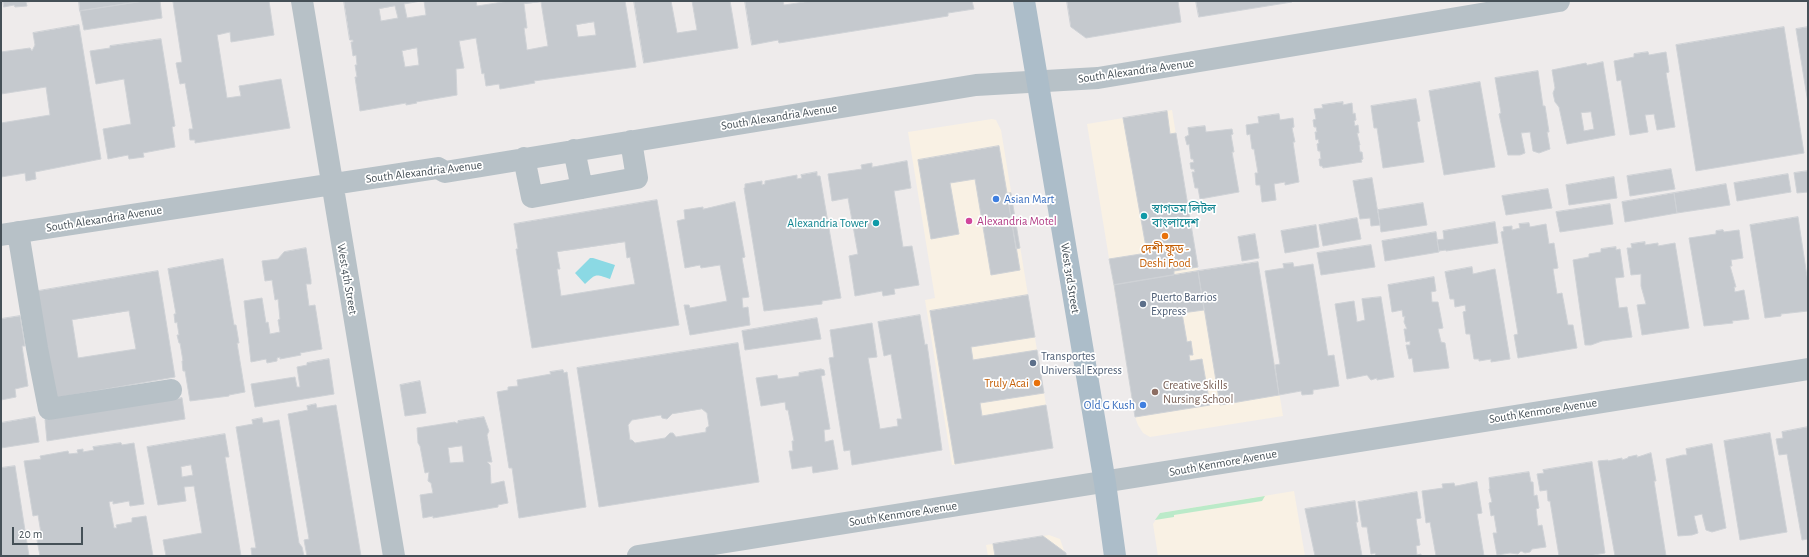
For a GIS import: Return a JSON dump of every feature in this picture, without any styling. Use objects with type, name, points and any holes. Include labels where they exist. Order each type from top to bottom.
[{"type":"main road","name":"West 3rd Street","points":[[1024,1],[1105,483],[1115,556]]},
{"type":"street","name":"West 4th Street","points":[[302,1],[394,556]]},
{"type":"street","name":"South Alexandria Avenue","points":[[9,234],[331,183],[438,168],[445,172],[976,85],[1098,78],[1558,1]]},
{"type":"street","points":[[524,158],[532,197],[637,178],[631,141]]},
{"type":"street","points":[[574,150],[582,188]]},
{"type":"street","points":[[9,234],[37,348],[49,409],[171,390]]},
{"type":"street","name":"South Kenmore Avenue","points":[[638,556],[1105,483],[1346,442],[1808,369]]},
{"type":"shaded area","points":[[1172,110],[1198,271],[1258,262],[1283,416],[1150,437],[1143,433],[1135,417],[1087,124]]},
{"type":"shaded area","points":[[992,119],[996,120],[1001,130],[1053,448],[952,465],[925,300],[935,298],[908,132]]},
{"type":"shaded area","points":[[1294,491],[1305,556],[1158,556],[1153,524],[1160,513]]},
{"type":"shaded area","points":[[1049,535],[1060,539],[1066,556],[988,556],[986,545]]},
{"type":"green space","points":[[1265,496],[1262,501],[1174,515],[1174,517],[1155,520],[1160,513]]},
{"type":"water","points":[[590,258],[615,265],[610,279],[599,275],[594,276],[585,284],[575,273]]},
{"type":"building","points":[[3,1],[35,1],[26,2],[27,6],[15,7],[14,5],[4,7]]},
{"type":"building","points":[[79,1],[144,1],[80,11]]},
{"type":"building","points":[[144,1],[160,1],[162,18],[84,30],[80,11]]},
{"type":"building","points":[[269,1],[274,35],[231,42],[230,32],[217,35],[227,98],[241,96],[239,86],[281,79],[290,128],[195,143],[195,140],[190,140],[189,129],[193,129],[185,83],[180,84],[176,63],[182,62],[173,2]]},
{"type":"building","points":[[344,1],[421,1],[404,4],[407,18],[426,15],[424,1],[476,1],[477,6],[509,1],[625,1],[636,67],[534,81],[535,83],[500,89],[499,84],[486,86],[484,73],[482,74],[476,38],[459,41],[464,68],[456,69],[457,95],[406,105],[406,103],[360,111],[355,77],[357,77],[355,65],[357,65],[356,55],[353,56],[351,42],[353,42],[353,40],[350,40]],"holes":[[[541,2],[548,46],[527,50],[524,28],[527,28],[524,4]],[[395,6],[398,18],[381,21],[379,9]],[[594,22],[596,35],[578,37],[576,25]],[[417,48],[419,65],[405,67],[402,51]]]},
{"type":"building","points":[[634,1],[671,1],[677,33],[697,30],[692,1],[730,1],[738,48],[644,63]]},
{"type":"building","points":[[745,1],[783,1],[784,5],[811,1],[972,1],[974,9],[948,13],[948,16],[779,43],[778,40],[752,45]]},
{"type":"building","points":[[1067,1],[1178,1],[1181,22],[1086,38],[1071,27]]},
{"type":"building","points":[[1196,1],[1292,1],[1292,2],[1199,17]]},
{"type":"building","points":[[79,25],[101,159],[35,172],[36,179],[26,181],[25,173],[1,177],[1,123],[50,115],[46,87],[1,94],[1,52],[30,48],[32,51],[35,45],[33,33]]},
{"type":"building","points":[[1784,27],[1804,153],[1696,171],[1676,45]]},
{"type":"building","points":[[1808,27],[1808,103],[1796,29]]},
{"type":"building","points":[[161,39],[175,126],[172,127],[175,147],[143,153],[144,157],[129,159],[128,155],[108,159],[103,129],[131,124],[124,79],[96,84],[90,51],[110,48],[110,46]]},
{"type":"building","points":[[1648,52],[1649,55],[1666,52],[1669,72],[1666,73],[1675,127],[1657,130],[1654,114],[1645,115],[1648,132],[1630,135],[1621,80],[1617,81],[1614,61],[1634,57],[1634,54]]},
{"type":"building","points":[[1603,62],[1615,135],[1567,144],[1559,107],[1555,102],[1553,93],[1555,88],[1552,70],[1586,63],[1587,65]],"holes":[[[1591,112],[1594,129],[1584,131],[1581,113]]]},
{"type":"building","points":[[1538,71],[1543,106],[1545,106],[1549,132],[1547,132],[1550,149],[1539,153],[1533,151],[1530,132],[1521,133],[1525,153],[1520,155],[1508,155],[1499,114],[1501,113],[1495,78]]},
{"type":"building","points":[[1480,82],[1495,167],[1444,175],[1429,91]]},
{"type":"building","points":[[1416,99],[1420,121],[1417,122],[1424,162],[1383,168],[1377,128],[1374,128],[1371,106]]},
{"type":"building","points":[[1343,102],[1343,105],[1352,103],[1353,114],[1355,113],[1356,120],[1354,121],[1355,126],[1358,125],[1359,133],[1357,133],[1360,152],[1362,152],[1363,159],[1361,160],[1362,162],[1323,168],[1320,166],[1320,151],[1318,151],[1317,144],[1319,143],[1318,139],[1316,140],[1315,132],[1317,132],[1316,127],[1314,127],[1313,120],[1316,119],[1314,109],[1323,108],[1322,105]]},
{"type":"building","points":[[1167,111],[1170,134],[1176,133],[1198,267],[1174,271],[1174,275],[1114,285],[1109,259],[1147,253],[1123,118]]},
{"type":"building","points":[[1279,114],[1280,120],[1293,118],[1294,127],[1292,128],[1295,142],[1293,142],[1299,182],[1285,185],[1285,182],[1274,184],[1276,200],[1262,202],[1260,185],[1256,185],[1255,173],[1258,173],[1254,149],[1252,149],[1250,134],[1247,135],[1246,125],[1259,123],[1258,117]]},
{"type":"building","points":[[1205,126],[1206,132],[1232,129],[1233,134],[1231,135],[1234,152],[1232,152],[1239,192],[1200,199],[1198,188],[1195,188],[1192,172],[1195,172],[1194,169],[1191,169],[1190,163],[1194,162],[1193,159],[1191,159],[1189,144],[1187,145],[1185,137],[1189,135],[1188,128]]},
{"type":"building","points":[[999,146],[1020,270],[991,275],[975,179],[950,183],[959,234],[931,239],[918,160]]},
{"type":"building","name":"Alexandria Tower","points":[[907,161],[911,188],[894,191],[903,247],[912,246],[919,285],[894,289],[895,294],[883,296],[882,291],[855,296],[849,256],[858,254],[848,198],[832,201],[828,174],[862,169],[861,165],[872,163],[872,167]]},
{"type":"building","points":[[1671,169],[1675,189],[1630,196],[1627,176]]},
{"type":"building","points":[[1808,171],[1808,192],[1797,193],[1794,173]]},
{"type":"building","points":[[817,172],[817,176],[820,176],[841,298],[822,301],[822,304],[764,311],[744,188],[745,184],[762,181],[762,185],[765,184],[765,181],[797,175],[797,179],[802,178],[801,175]]},
{"type":"building","points":[[1788,174],[1791,192],[1737,201],[1734,183]]},
{"type":"building","points":[[1614,177],[1617,198],[1569,205],[1566,185]]},
{"type":"building","points":[[1372,178],[1380,225],[1371,226],[1370,218],[1360,219],[1353,181]]},
{"type":"building","points":[[1726,184],[1730,205],[1677,213],[1674,193]]},
{"type":"building","points":[[1548,189],[1552,208],[1506,215],[1502,196]]},
{"type":"building","points":[[1011,193],[1020,248],[1016,249],[1007,194]]},
{"type":"building","points":[[1674,193],[1677,213],[1625,222],[1622,202]]},
{"type":"building","points":[[657,200],[679,325],[532,348],[516,249],[518,249],[514,224]],"holes":[[[625,242],[627,258],[630,257],[635,284],[561,296],[557,269],[560,269],[557,252]]]},
{"type":"building","points":[[735,202],[745,257],[742,258],[749,297],[742,298],[743,308],[748,307],[750,325],[690,335],[684,305],[689,305],[690,308],[727,301],[720,265],[701,268],[700,265],[685,268],[677,221],[685,219],[684,210],[703,207],[703,209]]},
{"type":"building","points":[[1423,203],[1427,225],[1381,232],[1378,210]]},
{"type":"building","points":[[1610,204],[1613,224],[1560,232],[1556,212]]},
{"type":"building","points":[[1798,217],[1808,283],[1808,311],[1781,314],[1781,316],[1765,318],[1750,225]]},
{"type":"building","points":[[1357,218],[1361,239],[1323,246],[1319,225]]},
{"type":"building","points":[[1495,222],[1498,243],[1439,251],[1437,240],[1444,239],[1443,231]]},
{"type":"building","points":[[1529,223],[1530,227],[1546,224],[1549,244],[1554,243],[1558,268],[1553,269],[1557,294],[1562,293],[1568,325],[1573,325],[1577,348],[1518,358],[1514,335],[1518,334],[1501,232],[1504,231],[1503,227],[1512,226],[1512,230],[1520,228],[1519,224]]},
{"type":"building","points":[[1316,225],[1319,247],[1285,253],[1281,231]]},
{"type":"building","points":[[1723,230],[1724,232],[1739,230],[1743,258],[1731,260],[1732,266],[1730,266],[1736,287],[1734,287],[1735,292],[1744,290],[1749,319],[1732,321],[1733,323],[1704,326],[1689,238],[1716,234],[1716,231]]},
{"type":"building","points":[[1436,232],[1439,252],[1385,261],[1382,241]]},
{"type":"building","points":[[1255,234],[1259,258],[1242,261],[1238,237]]},
{"type":"building","points":[[1645,242],[1645,245],[1658,243],[1658,246],[1675,243],[1689,328],[1642,335],[1637,305],[1646,304],[1641,286],[1641,274],[1631,275],[1627,248],[1632,248],[1631,244]]},
{"type":"building","points":[[1371,245],[1375,267],[1321,275],[1317,253]]},
{"type":"building","points":[[1616,247],[1616,250],[1620,249],[1624,277],[1615,278],[1619,308],[1627,307],[1632,337],[1585,345],[1573,260],[1589,257],[1589,254],[1601,252],[1601,249]]},
{"type":"building","points":[[306,248],[311,280],[311,284],[306,284],[309,306],[315,305],[322,349],[300,353],[301,355],[280,359],[280,357],[277,358],[277,361],[267,363],[266,359],[251,362],[244,301],[262,298],[266,323],[268,322],[270,334],[280,332],[278,320],[280,319],[278,299],[275,300],[272,280],[265,281],[262,261],[278,259],[284,252]]},
{"type":"building","points":[[223,259],[234,325],[236,325],[239,343],[237,343],[245,392],[229,396],[190,401],[185,371],[183,371],[180,343],[177,335],[179,335],[177,322],[175,323],[174,314],[176,314],[168,269]]},
{"type":"building","points":[[1258,262],[1279,395],[1220,405],[1198,271]]},
{"type":"building","points":[[1293,263],[1294,267],[1313,264],[1328,356],[1334,355],[1339,386],[1313,390],[1313,394],[1302,395],[1301,391],[1279,395],[1275,365],[1280,364],[1265,271],[1284,268],[1283,264]]},
{"type":"building","points":[[1472,267],[1473,274],[1495,269],[1510,359],[1491,362],[1491,359],[1479,361],[1479,359],[1474,359],[1470,334],[1466,334],[1463,312],[1466,311],[1465,305],[1455,307],[1454,299],[1450,299],[1445,272]]},
{"type":"building","points":[[158,271],[175,377],[49,399],[32,292]],"holes":[[[129,311],[136,349],[78,358],[72,320]]]},
{"type":"building","points":[[1198,271],[1204,310],[1182,313],[1187,342],[1191,341],[1193,355],[1189,355],[1190,361],[1202,359],[1210,405],[1135,417],[1114,285]]},
{"type":"building","points":[[1434,277],[1436,291],[1431,292],[1432,302],[1438,302],[1443,328],[1438,329],[1441,342],[1445,343],[1449,368],[1414,372],[1412,358],[1409,359],[1406,345],[1410,345],[1410,341],[1406,342],[1404,329],[1407,329],[1404,322],[1405,316],[1403,317],[1402,310],[1392,312],[1388,285]]},
{"type":"building","points":[[1028,295],[1035,337],[971,347],[973,360],[1037,350],[1044,393],[980,403],[982,416],[1046,405],[1053,448],[955,464],[930,311]]},
{"type":"building","points":[[1381,297],[1394,377],[1377,380],[1377,378],[1371,380],[1367,375],[1347,379],[1335,304],[1354,301],[1357,322],[1365,320],[1362,299]]},
{"type":"building","points":[[920,315],[925,345],[927,344],[942,450],[852,465],[850,450],[844,451],[829,358],[834,357],[830,330],[872,323],[877,357],[868,358],[880,429],[898,426],[897,419],[902,419],[891,354],[884,356],[878,322]]},
{"type":"building","points":[[20,316],[25,346],[22,346],[28,386],[15,389],[16,397],[1,400],[1,319]]},
{"type":"building","points":[[817,318],[821,339],[745,350],[742,331]]},
{"type":"building","points":[[738,343],[759,482],[599,507],[577,368]],"holes":[[[702,409],[707,413],[709,426],[706,428],[706,432],[676,437],[673,433],[670,433],[665,438],[635,443],[630,440],[628,425],[632,420],[661,415],[662,418],[667,419],[672,414]]]},
{"type":"building","points":[[329,359],[334,394],[255,407],[251,384],[295,377],[297,387],[300,387],[297,367],[307,365],[307,363]]},
{"type":"building","points":[[821,369],[824,370],[825,375],[821,376],[830,429],[824,430],[825,442],[833,440],[838,469],[813,473],[812,466],[792,469],[789,451],[793,451],[792,441],[794,441],[785,402],[761,406],[756,378],[777,375],[778,379],[799,376],[799,373]]},
{"type":"building","points":[[563,370],[564,373],[567,372],[586,507],[519,518],[512,468],[509,468],[497,392],[508,390],[508,387],[518,386],[517,380],[551,374],[550,372]]},
{"type":"building","points":[[420,381],[426,413],[405,416],[400,385]]},
{"type":"building","points":[[182,398],[185,419],[47,441],[45,420]]},
{"type":"building","points":[[316,404],[317,408],[336,405],[361,556],[307,556],[304,540],[309,539],[288,414],[308,410],[307,406]]},
{"type":"building","points":[[35,417],[39,442],[1,448],[1,423]]},
{"type":"building","points":[[484,417],[489,431],[487,435],[492,462],[487,462],[490,465],[491,484],[504,481],[508,503],[498,505],[498,507],[433,518],[433,516],[423,518],[420,495],[433,493],[431,483],[428,481],[429,472],[425,473],[420,446],[418,443],[417,428],[455,422],[458,423],[458,421]],"holes":[[[462,446],[464,462],[450,463],[448,448]]]},
{"type":"building","points":[[262,418],[263,423],[279,420],[299,543],[302,547],[304,556],[252,556],[251,548],[256,548],[236,427],[253,424],[252,420]]},
{"type":"building","points":[[1808,427],[1808,539],[1802,540],[1787,454],[1779,455],[1776,439],[1783,438],[1782,432]]},
{"type":"building","points":[[1770,433],[1787,532],[1740,540],[1724,441]]},
{"type":"building","points":[[225,434],[229,457],[225,457],[241,556],[166,556],[163,540],[202,533],[194,486],[184,487],[186,501],[158,505],[147,447]],"holes":[[[191,465],[193,475],[182,477],[181,467]]]},
{"type":"building","points":[[121,443],[122,445],[134,443],[144,504],[130,506],[129,501],[113,504],[113,501],[109,502],[114,528],[117,528],[116,525],[132,522],[132,518],[146,516],[153,556],[40,556],[37,540],[42,539],[38,515],[33,516],[24,461],[41,459],[40,456],[68,451],[69,454],[78,453],[77,450],[83,449],[83,452],[94,450],[93,447]]},
{"type":"building","points":[[1712,444],[1726,528],[1712,532],[1706,530],[1702,514],[1694,516],[1698,533],[1678,536],[1666,459],[1687,455],[1686,449]]},
{"type":"building","points":[[1651,453],[1666,556],[1615,556],[1598,461],[1608,461],[1622,458],[1622,460],[1628,457],[1637,455],[1637,457]]},
{"type":"building","points":[[1592,462],[1605,553],[1589,556],[1559,556],[1550,501],[1548,501],[1547,490],[1540,491],[1537,474],[1544,473],[1543,470]]},
{"type":"building","points":[[15,466],[29,556],[1,556],[1,468]]},
{"type":"building","points":[[1529,472],[1531,482],[1533,482],[1534,496],[1537,495],[1539,508],[1536,509],[1538,526],[1542,525],[1546,547],[1532,549],[1530,552],[1525,553],[1521,551],[1518,554],[1510,553],[1497,555],[1493,533],[1497,533],[1494,515],[1491,516],[1489,503],[1492,502],[1489,489],[1489,478]]},
{"type":"building","points":[[1477,482],[1482,513],[1477,514],[1484,556],[1436,556],[1430,522],[1426,523],[1422,491],[1443,488],[1442,484],[1454,483],[1455,486]]},
{"type":"building","points":[[1417,492],[1421,518],[1416,519],[1420,545],[1416,546],[1417,555],[1421,554],[1421,556],[1376,556],[1375,553],[1371,554],[1367,527],[1362,527],[1358,502]]},
{"type":"building","points":[[1355,501],[1358,522],[1356,522],[1362,556],[1315,556],[1305,509]]},
{"type":"building","points":[[1043,536],[1066,553],[1066,556],[995,556],[993,544]]},
{"type":"place","name":"Asian Mart","points":[[996,199]]},
{"type":"place","name":"স্বাগতম লিটল বাংলাদেশ","points":[[1144,216]]},
{"type":"place","name":"Alexandria Motel","points":[[969,221]]},
{"type":"place","name":"Alexandria Tower","points":[[876,223]]},
{"type":"place","name":"দেশী ফুড - Deshi Food","points":[[1165,236]]},
{"type":"place","name":"Puerto Barrios Express","points":[[1143,304]]},
{"type":"place","name":"Transportes Universal Express","points":[[1033,363]]},
{"type":"place","name":"Truly Acai","points":[[1037,383]]},
{"type":"place","name":"Creative Skills Nursing School","points":[[1155,392]]},
{"type":"place","name":"Old G Kush","points":[[1143,405]]}]
